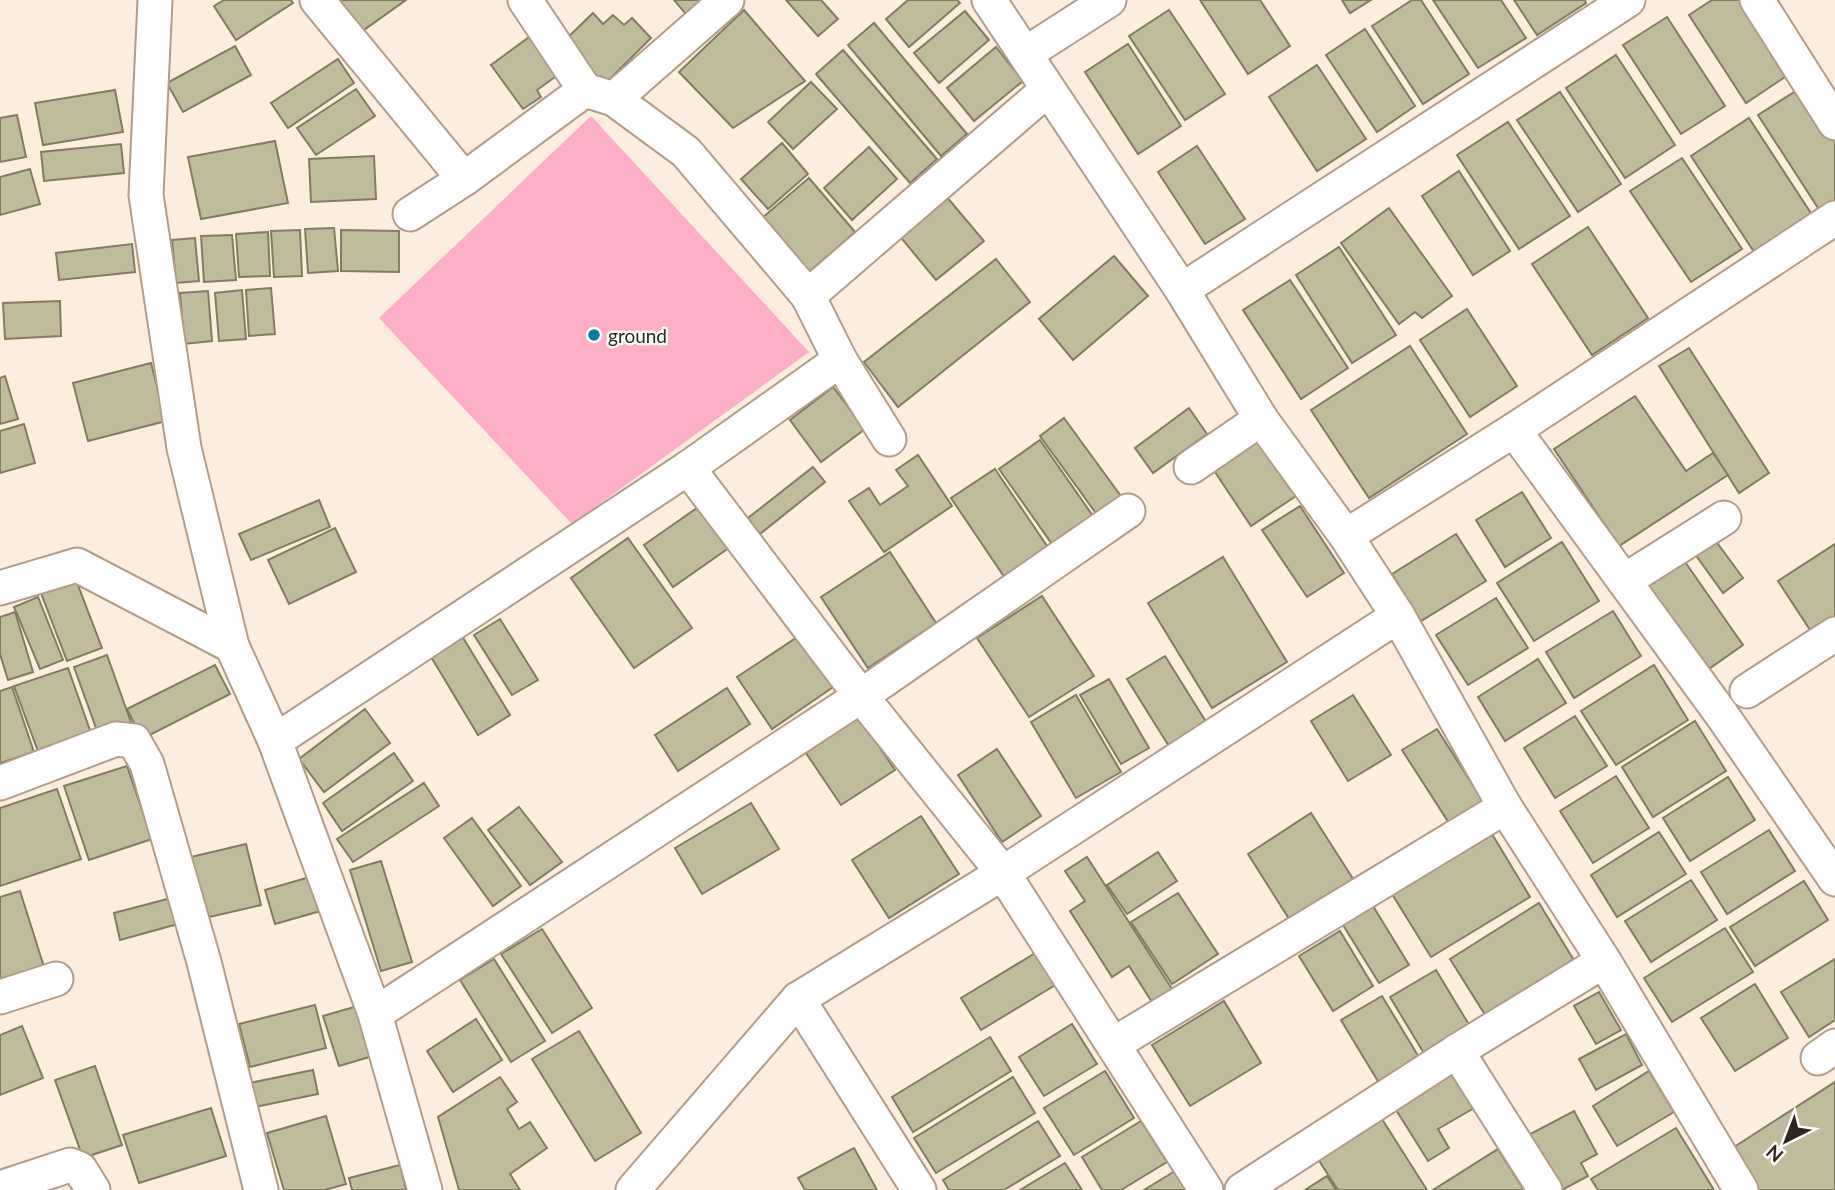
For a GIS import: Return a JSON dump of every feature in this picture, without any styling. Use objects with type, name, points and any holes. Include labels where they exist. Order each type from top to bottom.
[{"type":"street","points":[[155,0],[146,195],[184,448],[232,646],[275,741],[375,1014],[425,1190]]},
{"type":"street","points":[[317,0],[464,179]]},
{"type":"street","points":[[525,0],[600,94],[686,152],[808,296],[840,360],[889,439]]},
{"type":"street","points":[[410,214],[600,94],[727,0]]},
{"type":"street","points":[[989,0],[1182,290],[1261,419],[1346,536],[1398,616],[1505,807],[1604,961],[1741,1190]]},
{"type":"street","points":[[1025,54],[1109,0]]},
{"type":"street","points":[[1182,290],[1628,0]]},
{"type":"street","points":[[1757,0],[1835,123]]},
{"type":"street","points":[[808,296],[1047,90]]},
{"type":"street","points":[[1346,536],[1514,430],[1835,218]]},
{"type":"street","points":[[275,741],[688,468],[840,360]]},
{"type":"street","points":[[1191,467],[1261,419]]},
{"type":"street","points":[[1514,430],[1722,715],[1835,880]]},
{"type":"street","points":[[688,468],[861,696],[1003,873],[1206,1190]]},
{"type":"street","points":[[375,1014],[861,696],[1128,511]]},
{"type":"street","points":[[1624,581],[1724,518]]},
{"type":"street","points":[[0,588],[77,565],[232,646]]},
{"type":"street","points":[[633,1190],[798,999],[1003,873],[1398,616]]},
{"type":"street","points":[[1747,691],[1835,634]]},
{"type":"street","points":[[0,783],[116,739],[134,741],[147,764],[204,962],[261,1190]]},
{"type":"street","points":[[1114,1044],[1505,807]]},
{"type":"street","points":[[1241,1190],[1457,1051],[1604,961]]},
{"type":"street","points":[[0,997],[56,979]]},
{"type":"street","points":[[798,999],[919,1190]]},
{"type":"street","points":[[1457,1051],[1545,1190]]},
{"type":"street","points":[[0,1188],[70,1165],[80,1169],[93,1190]]},
{"type":"shaded area","name":"ground","points":[[591,116],[809,352],[572,524],[379,318]]},
{"type":"building","points":[[224,0],[291,0],[293,3],[236,40],[214,6]]},
{"type":"building","points":[[337,0],[406,0],[361,32]]},
{"type":"building","points":[[674,0],[717,0],[691,20]]},
{"type":"building","points":[[786,0],[821,0],[838,19],[818,36]]},
{"type":"building","points":[[908,0],[957,0],[960,3],[909,47],[886,19]]},
{"type":"building","points":[[1200,0],[1260,0],[1290,46],[1248,74]]},
{"type":"building","points":[[1342,0],[1371,0],[1350,13]]},
{"type":"building","points":[[1412,0],[1421,0],[1469,74],[1423,104],[1372,26]]},
{"type":"building","points":[[1433,0],[1501,0],[1526,38],[1478,68]]},
{"type":"building","points":[[1514,0],[1585,0],[1586,3],[1537,35]]},
{"type":"building","points":[[1712,0],[1743,0],[1791,73],[1746,103],[1689,15]]},
{"type":"building","points":[[744,10],[805,81],[733,128],[679,72]]},
{"type":"building","points":[[1169,10],[1225,94],[1185,120],[1129,36]]},
{"type":"building","points":[[965,11],[989,40],[939,83],[914,53]]},
{"type":"building","points":[[593,13],[603,24],[613,15],[624,25],[632,18],[651,38],[605,84],[563,42]]},
{"type":"building","points":[[1667,17],[1725,106],[1681,134],[1623,45]]},
{"type":"building","points":[[874,23],[967,134],[941,156],[848,45]]},
{"type":"building","points":[[1365,29],[1415,106],[1377,132],[1326,55]]},
{"type":"building","points":[[536,32],[563,71],[537,90],[541,97],[523,109],[491,65]]},
{"type":"building","points":[[1128,44],[1181,126],[1138,154],[1085,72]]},
{"type":"building","points":[[235,46],[251,75],[183,112],[167,83]]},
{"type":"building","points":[[996,47],[1023,81],[974,121],[947,88]]},
{"type":"building","points":[[843,50],[937,159],[910,183],[816,74]]},
{"type":"building","points":[[1616,55],[1675,145],[1625,178],[1566,88]]},
{"type":"building","points":[[338,59],[354,83],[288,128],[271,103]]},
{"type":"building","points":[[1317,65],[1366,139],[1317,171],[1269,97]]},
{"type":"building","points":[[811,82],[837,109],[793,149],[768,122]]},
{"type":"building","points":[[1802,87],[1835,137],[1835,201],[1820,211],[1758,115]]},
{"type":"building","points":[[356,89],[375,116],[316,155],[297,128]]},
{"type":"building","points":[[115,90],[123,132],[43,145],[35,103]]},
{"type":"building","points":[[1560,92],[1621,184],[1578,212],[1517,120]]},
{"type":"building","points":[[17,115],[26,157],[0,162],[0,118]]},
{"type":"building","points":[[1749,118],[1816,221],[1758,258],[1691,156]]},
{"type":"building","points":[[1508,122],[1570,216],[1519,249],[1457,155]]},
{"type":"building","points":[[275,141],[288,203],[201,219],[188,157]]},
{"type":"building","points":[[782,143],[808,174],[768,209],[741,179]]},
{"type":"building","points":[[121,144],[124,173],[44,181],[41,152]]},
{"type":"building","points":[[1197,146],[1245,219],[1205,244],[1158,172]]},
{"type":"building","points":[[869,147],[897,179],[852,220],[824,188]]},
{"type":"building","points":[[374,156],[376,199],[311,202],[309,159]]},
{"type":"building","points":[[1682,158],[1742,249],[1691,282],[1630,191]]},
{"type":"building","points":[[30,169],[40,204],[0,215],[0,177]]},
{"type":"building","points":[[1459,171],[1510,251],[1473,275],[1422,196]]},
{"type":"building","points":[[809,178],[855,232],[808,273],[762,218]]},
{"type":"building","points":[[940,189],[984,241],[936,280],[893,228]]},
{"type":"building","points":[[1389,208],[1452,296],[1422,318],[1415,312],[1399,324],[1341,243]]},
{"type":"building","points":[[1588,227],[1648,318],[1592,355],[1532,264]]},
{"type":"building","points":[[334,228],[338,271],[308,273],[305,229]]},
{"type":"building","points":[[300,230],[302,276],[274,277],[271,231]]},
{"type":"building","points":[[341,230],[399,231],[399,272],[341,271]]},
{"type":"building","points":[[268,232],[270,276],[239,277],[236,234]]},
{"type":"building","points":[[232,235],[236,280],[204,282],[201,236]]},
{"type":"building","points":[[195,238],[199,281],[176,283],[172,240]]},
{"type":"building","points":[[132,244],[135,272],[59,280],[56,253]]},
{"type":"building","points":[[1339,247],[1396,335],[1352,363],[1296,275]]},
{"type":"building","points":[[1114,256],[1148,296],[1073,360],[1039,319]]},
{"type":"building","points":[[996,259],[1030,302],[898,407],[864,362]]},
{"type":"building","points":[[1290,280],[1348,368],[1301,399],[1243,310]]},
{"type":"building","points":[[271,288],[275,334],[249,336],[246,290]]},
{"type":"building","points":[[242,290],[246,339],[219,341],[215,293]]},
{"type":"building","points":[[208,291],[212,341],[184,344],[180,293]]},
{"type":"building","points":[[60,301],[61,336],[5,339],[3,303]]},
{"type":"building","points":[[1467,309],[1517,386],[1470,417],[1420,340]]},
{"type":"building","points":[[1410,346],[1467,434],[1369,498],[1311,410]]},
{"type":"building","points":[[1689,348],[1769,473],[1739,493],[1659,366]]},
{"type":"building","points":[[151,363],[166,421],[88,441],[73,383]]},
{"type":"building","points":[[5,376],[18,419],[0,424],[0,378]]},
{"type":"building","points":[[833,387],[865,429],[821,462],[790,420]]},
{"type":"building","points":[[1635,396],[1686,471],[1713,453],[1728,475],[1619,546],[1554,449]]},
{"type":"building","points":[[1189,408],[1207,434],[1153,473],[1135,448]]},
{"type":"building","points":[[1064,418],[1123,499],[1098,516],[1040,436]]},
{"type":"building","points":[[24,424],[35,463],[0,473],[0,431]]},
{"type":"building","points":[[1257,437],[1296,496],[1251,526],[1211,466]]},
{"type":"building","points":[[1040,440],[1093,516],[1052,544],[999,469]]},
{"type":"building","points":[[918,455],[952,506],[884,552],[849,501],[869,488],[880,505],[908,486],[896,470]]},
{"type":"building","points":[[813,467],[825,482],[760,534],[748,518]]},
{"type":"building","points":[[995,469],[1049,549],[1005,578],[951,498]]},
{"type":"building","points":[[1522,492],[1551,538],[1505,567],[1476,520]]},
{"type":"building","points":[[319,500],[330,527],[251,560],[239,534]]},
{"type":"building","points":[[704,503],[733,545],[673,587],[644,545]]},
{"type":"building","points":[[1300,506],[1344,573],[1307,597],[1262,530]]},
{"type":"building","points":[[335,528],[356,572],[289,604],[268,560]]},
{"type":"building","points":[[1456,534],[1486,581],[1421,621],[1392,574]]},
{"type":"building","points":[[628,538],[692,628],[634,668],[571,578]]},
{"type":"building","points":[[1715,540],[1743,578],[1723,593],[1695,554]]},
{"type":"building","points":[[1562,542],[1599,601],[1534,641],[1497,583]]},
{"type":"building","points":[[1835,544],[1835,622],[1814,636],[1778,581]]},
{"type":"building","points":[[890,552],[936,623],[868,668],[821,597]]},
{"type":"building","points":[[1223,557],[1287,662],[1212,708],[1148,603]]},
{"type":"building","points":[[1683,559],[1743,645],[1706,671],[1646,584]]},
{"type":"building","points":[[76,580],[102,648],[67,661],[41,593]]},
{"type":"building","points":[[1042,596],[1094,676],[1029,717],[977,638]]},
{"type":"building","points":[[38,597],[63,660],[40,669],[14,607]]},
{"type":"building","points":[[1496,598],[1528,648],[1468,685],[1436,635]]},
{"type":"building","points":[[1613,611],[1641,656],[1574,698],[1546,652]]},
{"type":"building","points":[[15,612],[33,672],[8,680],[0,654],[0,617]]},
{"type":"building","points":[[500,619],[538,680],[512,695],[474,635]]},
{"type":"building","points":[[805,632],[839,683],[772,729],[737,677]]},
{"type":"building","points":[[462,636],[510,715],[478,735],[430,655]]},
{"type":"building","points":[[107,655],[133,728],[100,739],[74,667]]},
{"type":"building","points":[[1165,656],[1208,725],[1170,748],[1127,679]]},
{"type":"building","points":[[1538,659],[1566,703],[1505,741],[1478,697]]},
{"type":"building","points":[[215,665],[230,694],[142,739],[127,709]]},
{"type":"building","points":[[1654,665],[1688,720],[1616,765],[1581,711]]},
{"type":"building","points":[[68,668],[92,736],[39,754],[14,686]]},
{"type":"building","points":[[1109,679],[1149,748],[1121,764],[1080,695]]},
{"type":"building","points":[[12,687],[34,752],[0,763],[0,691]]},
{"type":"building","points":[[727,688],[750,724],[678,771],[655,735]]},
{"type":"building","points":[[1076,695],[1121,772],[1076,798],[1031,722]]},
{"type":"building","points":[[1353,695],[1391,755],[1348,781],[1311,721]]},
{"type":"building","points":[[365,709],[390,743],[324,792],[299,759]]},
{"type":"building","points":[[858,715],[895,770],[841,805],[804,750]]},
{"type":"building","points":[[1575,716],[1607,766],[1555,798],[1524,748]]},
{"type":"building","points":[[1695,721],[1726,771],[1653,817],[1622,767]]},
{"type":"building","points":[[1437,729],[1483,801],[1449,823],[1402,750]]},
{"type":"building","points":[[997,749],[1041,816],[1002,842],[958,775]]},
{"type":"building","points":[[394,753],[413,781],[342,831],[323,803]]},
{"type":"building","points":[[127,766],[152,839],[89,860],[64,786]]},
{"type":"building","points":[[1616,776],[1649,828],[1593,863],[1560,811]]},
{"type":"building","points":[[1728,777],[1755,820],[1690,861],[1663,818]]},
{"type":"building","points":[[424,783],[439,806],[353,862],[337,839]]},
{"type":"building","points":[[57,789],[81,859],[0,886],[0,808]]},
{"type":"building","points":[[751,803],[779,849],[702,894],[675,848]]},
{"type":"building","points":[[519,807],[562,862],[530,885],[488,830]]},
{"type":"building","points":[[1311,813],[1355,882],[1291,922],[1248,854]]},
{"type":"building","points":[[921,816],[959,874],[889,918],[852,860]]},
{"type":"building","points":[[472,818],[521,886],[493,906],[444,838]]},
{"type":"building","points":[[1769,830],[1795,871],[1727,914],[1701,872]]},
{"type":"building","points":[[1659,832],[1686,874],[1617,917],[1591,875]]},
{"type":"building","points":[[1492,834],[1530,897],[1431,957],[1392,894]]},
{"type":"building","points":[[246,844],[261,905],[205,918],[191,857]]},
{"type":"building","points":[[1158,852],[1177,881],[1127,914],[1107,885]]},
{"type":"building","points":[[1087,857],[1172,989],[1152,1002],[1129,966],[1112,977],[1070,911],[1085,901],[1065,871]]},
{"type":"building","points":[[381,861],[412,962],[381,971],[350,870]]},
{"type":"building","points":[[313,876],[324,910],[275,924],[265,890]]},
{"type":"building","points":[[1691,880],[1717,920],[1651,962],[1625,921]]},
{"type":"building","points":[[1804,881],[1828,920],[1755,966],[1730,927]]},
{"type":"building","points":[[20,891],[45,970],[0,984],[0,897]]},
{"type":"building","points":[[1178,893],[1218,954],[1172,984],[1131,922]]},
{"type":"building","points":[[171,898],[178,924],[120,940],[114,913]]},
{"type":"building","points":[[1539,903],[1578,967],[1489,1021],[1450,959]]},
{"type":"building","points":[[1373,906],[1409,965],[1379,983],[1343,925]]},
{"type":"building","points":[[1725,928],[1753,972],[1672,1022],[1644,978]]},
{"type":"building","points":[[542,929],[592,1008],[552,1033],[501,954]]},
{"type":"building","points":[[1340,931],[1373,986],[1333,1011],[1299,956]]},
{"type":"building","points":[[1037,952],[1057,984],[981,1030],[961,998]]},
{"type":"building","points":[[494,959],[545,1041],[511,1062],[460,980]]},
{"type":"building","points":[[1835,959],[1835,1020],[1809,1037],[1781,992]]},
{"type":"building","points":[[1436,970],[1474,1033],[1428,1060],[1390,997]]},
{"type":"building","points":[[1755,984],[1788,1038],[1735,1071],[1701,1018]]},
{"type":"building","points":[[1599,992],[1621,1030],[1596,1044],[1574,1006]]},
{"type":"building","points":[[1382,996],[1423,1064],[1382,1088],[1341,1020]]},
{"type":"building","points":[[1224,1001],[1261,1063],[1190,1106],[1152,1045]]},
{"type":"building","points":[[315,1005],[326,1048],[250,1067],[239,1024]]},
{"type":"building","points":[[361,1005],[376,1055],[339,1066],[323,1016]]},
{"type":"building","points":[[476,1019],[502,1060],[453,1092],[427,1051]]},
{"type":"building","points":[[1072,1024],[1097,1064],[1044,1096],[1019,1057]]},
{"type":"building","points":[[22,1026],[43,1078],[0,1095],[0,1035]]},
{"type":"building","points":[[579,1031],[641,1133],[595,1161],[532,1059]]},
{"type":"building","points":[[1626,1034],[1642,1065],[1596,1090],[1579,1059]]},
{"type":"building","points":[[990,1037],[1011,1071],[913,1132],[892,1097]]},
{"type":"building","points":[[95,1066],[122,1145],[83,1158],[55,1080]]},
{"type":"building","points":[[1457,1066],[1481,1104],[1438,1129],[1449,1148],[1428,1161],[1393,1105]]},
{"type":"building","points":[[313,1070],[318,1094],[245,1109],[240,1085]]},
{"type":"building","points":[[1105,1071],[1134,1118],[1074,1155],[1044,1108]]},
{"type":"building","points":[[1649,1071],[1674,1112],[1617,1146],[1593,1106]]},
{"type":"building","points":[[500,1077],[517,1102],[507,1109],[519,1129],[530,1122],[547,1148],[510,1174],[520,1190],[459,1190],[438,1117]]},
{"type":"building","points":[[1013,1077],[1035,1113],[936,1173],[914,1138]]},
{"type":"building","points":[[1835,1082],[1835,1190],[1758,1190],[1731,1149]]},
{"type":"building","points":[[211,1108],[226,1156],[139,1183],[123,1135]]},
{"type":"building","points":[[1574,1111],[1597,1154],[1581,1163],[1588,1176],[1562,1190],[1551,1190],[1523,1138]]},
{"type":"building","points":[[326,1116],[346,1184],[325,1190],[284,1190],[267,1133]]},
{"type":"building","points":[[1380,1116],[1427,1190],[1338,1190],[1316,1156]]},
{"type":"building","points":[[1038,1121],[1060,1156],[1004,1190],[949,1190],[943,1180]]},
{"type":"building","points":[[1141,1121],[1167,1162],[1121,1190],[1102,1190],[1082,1157]]},
{"type":"building","points":[[1676,1128],[1714,1190],[1598,1190],[1591,1179]]},
{"type":"building","points":[[854,1148],[877,1190],[805,1190],[798,1178]]},
{"type":"building","points":[[1498,1149],[1524,1190],[1433,1190]]},
{"type":"building","points":[[1065,1163],[1082,1190],[1020,1190]]},
{"type":"building","points":[[400,1165],[406,1190],[352,1190],[349,1178]]},
{"type":"building","points":[[1175,1171],[1187,1190],[1144,1190]]},
{"type":"building","points":[[1327,1176],[1336,1190],[1305,1190]]},
{"type":"place","name":"ground","points":[[594,335]]}]
